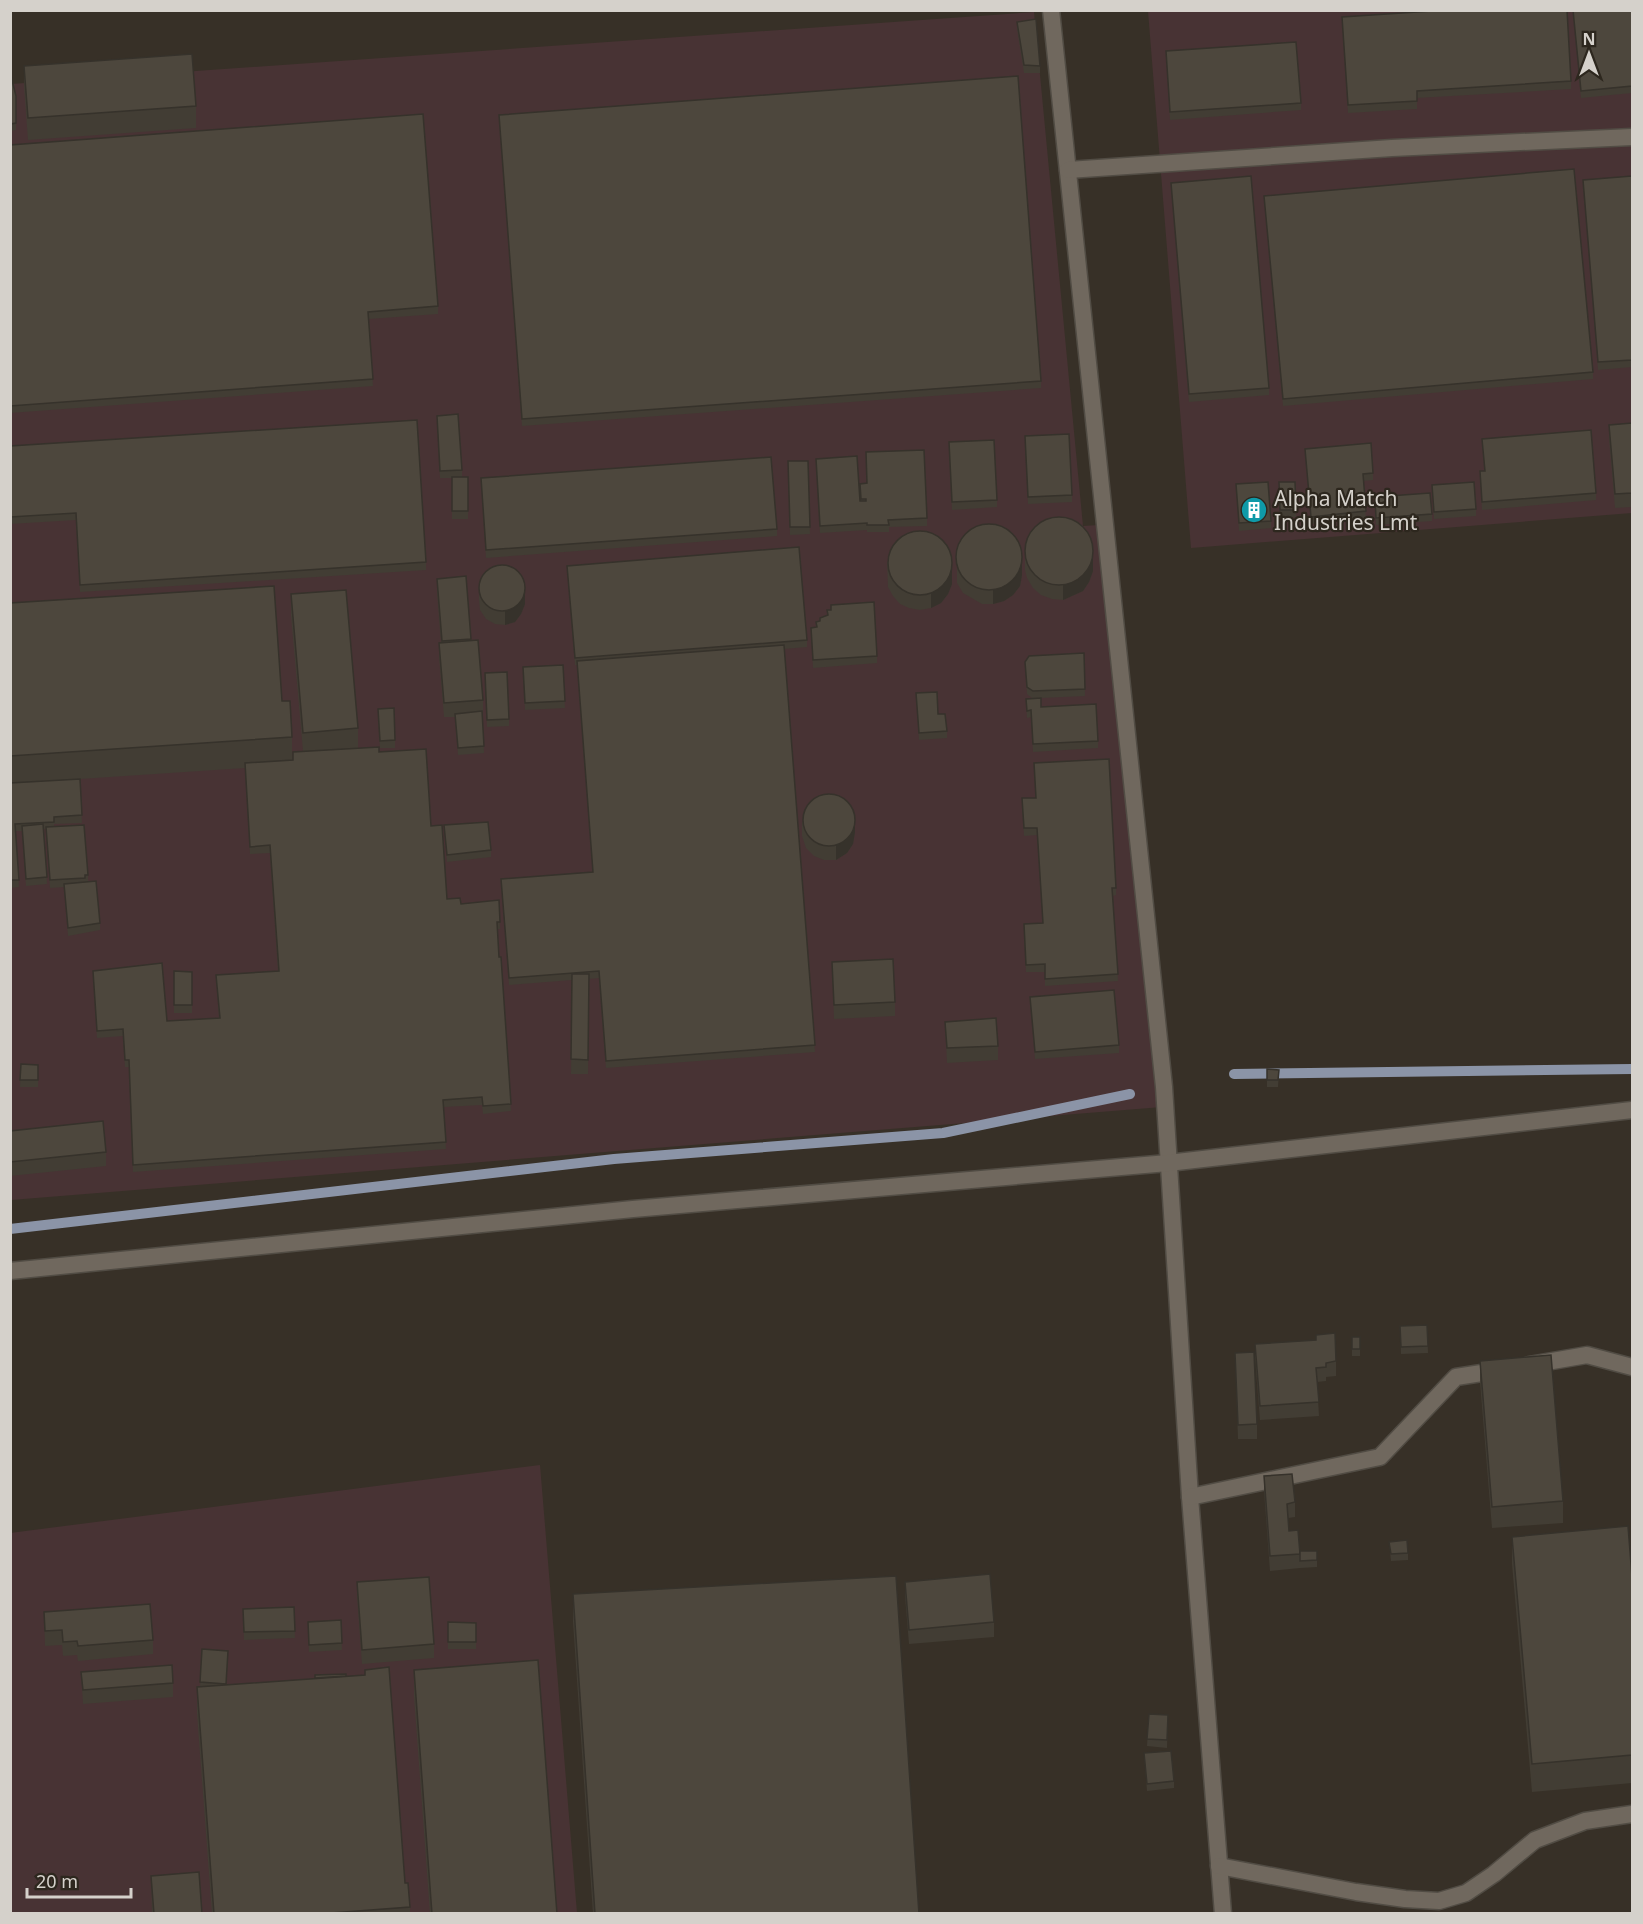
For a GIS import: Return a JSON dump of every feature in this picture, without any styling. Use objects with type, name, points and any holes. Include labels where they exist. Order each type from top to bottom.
[{"type":"street","points":[[1051,10],[1163,1076],[1190,1497],[1222,1914]]},
{"type":"street","points":[[1068,170],[1392,148],[1632,137]]},
{"type":"street","points":[[10,1271],[622,1210],[1168,1163],[1632,1110]]},
{"type":"street","points":[[1190,1497],[1380,1458],[1456,1377],[1587,1355],[1632,1367]]},
{"type":"street","points":[[1219,1866],[1356,1892],[1439,1901],[1466,1893],[1494,1874],[1535,1839],[1585,1821],[1632,1814]]},
{"type":"shaded area","name":"Alpha Match Industries Lmt","points":[[1148,11],[1632,11],[1632,513],[1191,548]]},
{"type":"shaded area","points":[[1034,12],[1083,526],[1114,524],[1162,1107],[11,1200],[11,84]]},
{"type":"shaded area","points":[[540,1465],[577,1913],[11,1913],[10,1533]]},
{"type":"building","points":[[1447,10],[1567,10],[1571,81],[1417,91],[1417,101],[1348,105],[1342,17]]},
{"type":"building","points":[[1573,10],[1632,10],[1632,86],[1581,91]]},
{"type":"building","points":[[1036,19],[1040,66],[1024,65],[1017,22]]},
{"type":"building","points":[[1296,42],[1301,103],[1170,112],[1166,51]]},
{"type":"building","points":[[192,54],[196,106],[28,118],[24,66]]},
{"type":"building","points":[[10,72],[16,96],[16,123],[10,124]]},
{"type":"building","points":[[1018,76],[1041,381],[522,419],[499,115]]},
{"type":"building","points":[[423,114],[438,306],[368,312],[373,379],[10,406],[10,145]]},
{"type":"building","points":[[1574,169],[1593,372],[1283,399],[1264,196]]},
{"type":"building","points":[[1251,176],[1269,388],[1189,394],[1171,183]]},
{"type":"building","points":[[1632,176],[1632,360],[1598,362],[1583,180]]},
{"type":"building","points":[[458,414],[462,470],[440,471],[437,416]]},
{"type":"building","points":[[417,420],[426,562],[80,585],[76,513],[10,517],[10,446]]},
{"type":"building","points":[[1632,423],[1632,493],[1615,494],[1609,425]]},
{"type":"building","points":[[1591,430],[1596,493],[1482,502],[1480,471],[1485,471],[1482,439]]},
{"type":"building","points":[[1069,434],[1072,495],[1028,497],[1025,436]]},
{"type":"building","points":[[994,440],[997,500],[952,502],[949,442]]},
{"type":"building","points":[[1371,443],[1373,473],[1363,474],[1366,511],[1311,517],[1305,449]]},
{"type":"building","points":[[924,450],[927,518],[888,520],[889,525],[867,525],[867,523],[820,526],[816,459],[857,456],[860,501],[866,501],[866,499],[861,499],[860,484],[867,483],[866,452]]},
{"type":"building","points":[[771,457],[777,529],[486,550],[481,478]]},
{"type":"building","points":[[788,461],[808,461],[810,527],[790,527]]},
{"type":"building","points":[[452,477],[468,477],[468,511],[452,511]]},
{"type":"building","name":"Alpha Match Industries Lmt","points":[[1268,482],[1271,521],[1239,523],[1236,484]]},
{"type":"building","points":[[1279,482],[1295,482],[1296,510],[1280,510]]},
{"type":"building","points":[[1474,482],[1476,509],[1434,512],[1432,485]]},
{"type":"building","points":[[1430,493],[1432,514],[1376,518],[1375,497]]},
{"type":"building","points":[[1059,517],[1072,520],[1083,527],[1090,538],[1093,551],[1090,564],[1083,575],[1072,582],[1059,585],[1046,582],[1035,575],[1028,564],[1025,551],[1028,538],[1035,527],[1046,520]]},
{"type":"building","points":[[989,524],[1002,527],[1012,534],[1019,544],[1022,557],[1019,570],[1012,580],[1002,587],[989,590],[976,587],[966,580],[959,570],[956,557],[959,544],[966,534],[976,527]]},
{"type":"building","points":[[914,531],[926,531],[943,540],[950,551],[952,563],[950,575],[943,586],[926,595],[914,595],[902,590],[893,581],[888,569],[888,557],[893,545],[902,536]]},
{"type":"building","points":[[799,547],[807,640],[575,658],[567,566]]},
{"type":"building","points":[[502,565],[518,572],[525,588],[518,604],[502,611],[486,604],[479,588],[486,572]]},
{"type":"building","points":[[466,576],[471,639],[442,641],[437,579]]},
{"type":"building","points":[[274,586],[282,701],[290,701],[292,737],[10,756],[10,603]]},
{"type":"building","points":[[346,590],[358,728],[303,733],[291,594]]},
{"type":"building","points":[[874,602],[877,656],[813,660],[811,628],[817,627],[816,622],[828,615],[827,610],[831,610],[831,605]]},
{"type":"building","points":[[478,640],[483,700],[444,703],[439,643]]},
{"type":"building","points":[[784,645],[815,1045],[606,1061],[599,971],[509,978],[501,879],[593,872],[577,661]]},
{"type":"building","points":[[1084,653],[1085,689],[1033,691],[1027,687],[1025,662],[1029,656]]},
{"type":"building","points":[[563,665],[565,701],[525,703],[523,667]]},
{"type":"building","points":[[507,672],[509,719],[487,720],[485,673]]},
{"type":"building","points":[[937,692],[938,714],[945,714],[947,731],[919,733],[916,693]]},
{"type":"building","points":[[1041,698],[1041,707],[1096,704],[1098,741],[1033,744],[1031,710],[1027,711],[1026,699]]},
{"type":"building","points":[[394,708],[395,740],[380,741],[378,709]]},
{"type":"building","points":[[482,711],[484,746],[458,748],[455,714]]},
{"type":"building","points":[[379,747],[379,752],[426,749],[431,826],[442,825],[447,899],[460,898],[461,904],[499,900],[500,922],[497,922],[499,957],[501,957],[511,1104],[483,1106],[482,1097],[443,1100],[446,1142],[133,1165],[129,1060],[125,1060],[123,1029],[97,1031],[93,971],[162,963],[167,1021],[220,1018],[216,975],[279,971],[270,845],[250,847],[245,763],[293,760],[293,752]]},
{"type":"building","points":[[1109,759],[1116,888],[1112,888],[1118,974],[1045,979],[1045,964],[1026,965],[1024,924],[1043,923],[1037,828],[1024,828],[1022,798],[1036,798],[1034,763]]},
{"type":"building","points":[[80,779],[82,815],[54,817],[54,822],[15,824],[19,880],[10,880],[10,783]]},
{"type":"building","points":[[829,794],[843,798],[851,806],[855,820],[851,834],[843,842],[829,846],[815,842],[807,834],[803,820],[807,806],[815,798]]},
{"type":"building","points":[[488,822],[491,850],[447,855],[444,825]]},
{"type":"building","points":[[43,824],[47,877],[26,879],[22,826]]},
{"type":"building","points":[[84,825],[88,875],[85,875],[85,878],[50,880],[46,827]]},
{"type":"building","points":[[96,881],[100,923],[68,928],[64,884]]},
{"type":"building","points":[[893,959],[895,1002],[834,1005],[832,962]]},
{"type":"building","points":[[174,971],[192,972],[192,1005],[174,1005]]},
{"type":"building","points":[[572,974],[589,974],[588,1060],[571,1059]]},
{"type":"building","points":[[1114,990],[1119,1045],[1035,1052],[1030,997]]},
{"type":"building","points":[[996,1018],[998,1046],[947,1048],[945,1022]]},
{"type":"building","points":[[21,1064],[38,1065],[38,1080],[20,1080]]},
{"type":"building","points":[[1267,1069],[1279,1070],[1278,1080],[1267,1080]]},
{"type":"building","points":[[103,1121],[106,1152],[10,1162],[10,1131]]},
{"type":"building","points":[[1427,1325],[1428,1346],[1401,1347],[1400,1326]]},
{"type":"building","points":[[1335,1333],[1336,1361],[1326,1363],[1326,1367],[1316,1368],[1319,1402],[1260,1406],[1255,1344],[1316,1340],[1316,1335]]},
{"type":"building","points":[[1352,1337],[1360,1337],[1360,1349],[1352,1349]]},
{"type":"building","points":[[1254,1352],[1257,1424],[1238,1425],[1235,1353]]},
{"type":"building","points":[[1551,1355],[1563,1501],[1492,1507],[1480,1361]]},
{"type":"building","points":[[1292,1474],[1295,1502],[1287,1504],[1289,1531],[1298,1530],[1300,1554],[1270,1556],[1264,1476]]},
{"type":"building","points":[[1628,1526],[1632,1577],[1632,1755],[1532,1764],[1512,1537]]},
{"type":"building","points":[[1407,1540],[1408,1553],[1391,1554],[1389,1542]]},
{"type":"building","points":[[1300,1551],[1317,1551],[1317,1560],[1300,1561]]},
{"type":"building","points":[[990,1574],[994,1622],[909,1630],[905,1582]]},
{"type":"building","points":[[896,1576],[919,1914],[595,1914],[573,1594]]},
{"type":"building","points":[[429,1577],[434,1644],[362,1650],[357,1582]]},
{"type":"building","points":[[150,1604],[153,1640],[78,1646],[77,1641],[63,1642],[62,1630],[45,1631],[44,1612]]},
{"type":"building","points":[[294,1607],[295,1631],[244,1632],[243,1609]]},
{"type":"building","points":[[341,1620],[342,1643],[309,1645],[308,1622]]},
{"type":"building","points":[[448,1622],[476,1623],[476,1642],[448,1642]]},
{"type":"building","points":[[202,1649],[228,1651],[226,1684],[200,1682]]},
{"type":"building","points":[[538,1660],[557,1914],[432,1914],[414,1670]]},
{"type":"building","points":[[172,1665],[173,1683],[83,1690],[81,1672]]},
{"type":"building","points":[[389,1667],[405,1883],[408,1883],[410,1907],[318,1914],[214,1914],[197,1687],[365,1675],[365,1670]]},
{"type":"building","points":[[346,1674],[346,1676],[315,1678],[315,1675]]},
{"type":"building","points":[[1149,1714],[1168,1715],[1167,1740],[1147,1739]]},
{"type":"building","points":[[1171,1751],[1174,1781],[1147,1784],[1144,1753]]},
{"type":"building","points":[[199,1872],[202,1914],[154,1914],[151,1876]]},
{"type":"waterway","points":[[1234,1074],[1632,1069]]},
{"type":"waterway","points":[[10,1229],[614,1159],[943,1133],[1130,1094]]},
{"type":"place","name":"Alpha Match Industries Lmt","points":[[1254,510]]}]
